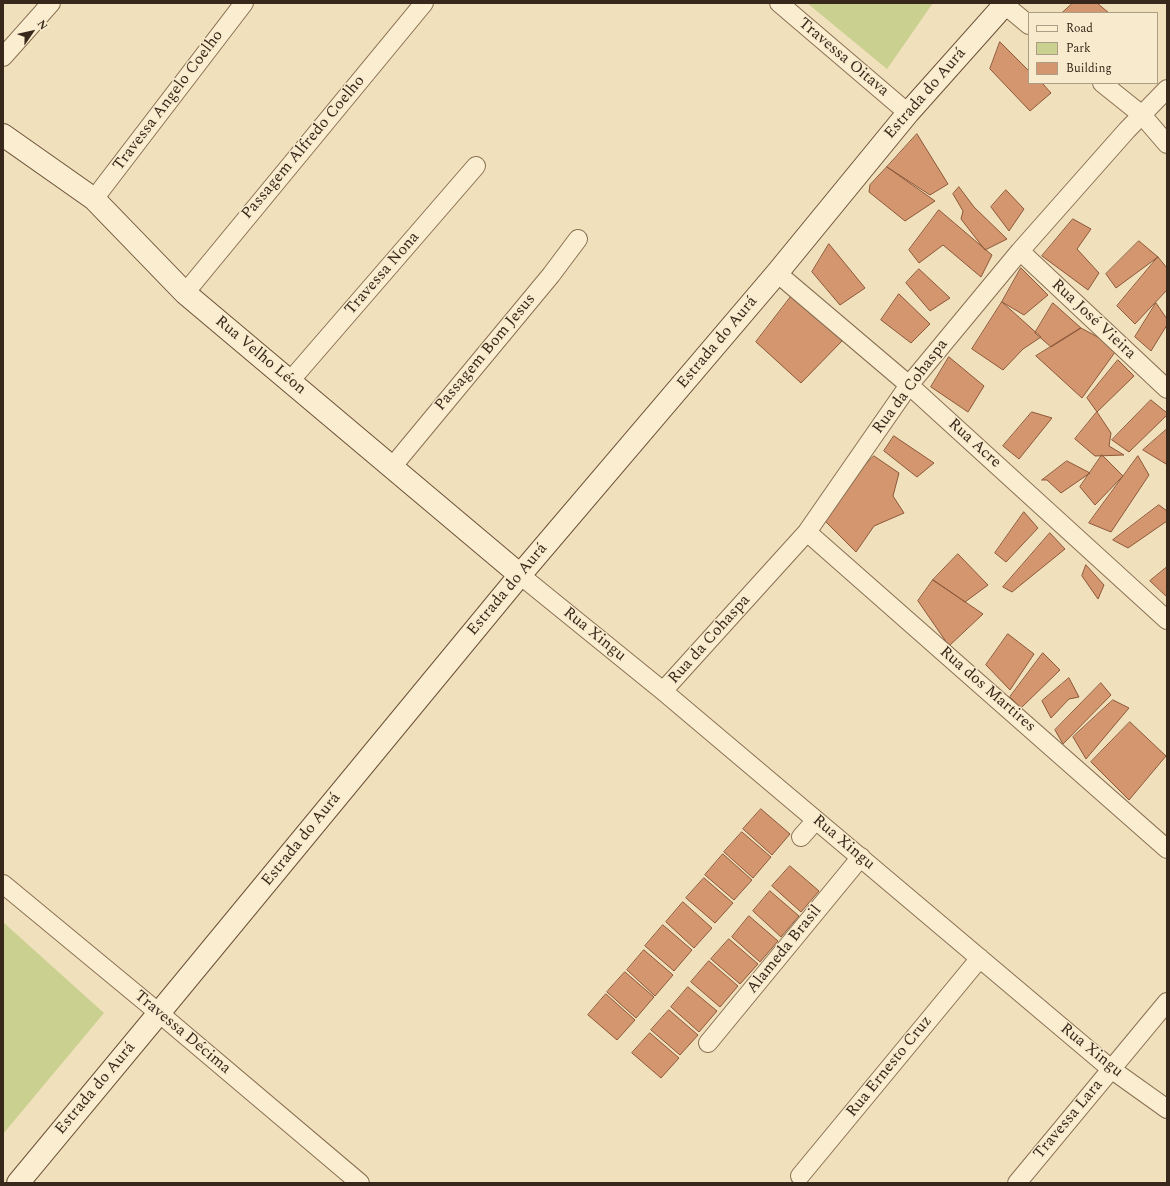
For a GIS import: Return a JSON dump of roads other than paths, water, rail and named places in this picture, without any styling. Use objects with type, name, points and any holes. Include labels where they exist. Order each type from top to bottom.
[{"type":"street","points":[[3,57],[51,3]]},
{"type":"street","name":"Travessa Angelo Coelho","points":[[94,199],[244,3]]},
{"type":"street","name":"Passagem Alfredo Coelho","points":[[184,293],[424,3]]},
{"type":"street","name":"Travessa Oitava","points":[[778,3],[908,113]]},
{"type":"street","points":[[1005,4],[1028,24]]},
{"type":"street","name":"Estrada do Aurá","points":[[18,1183],[520,575],[776,274],[908,113],[1005,4]]},
{"type":"street","points":[[1103,84],[1142,115],[1167,144]]},
{"type":"street","name":"Rua da Cohaspa","points":[[663,691],[807,532],[909,385],[1020,251],[1142,115],[1167,90]]},
{"type":"street","name":"Rua Velho Léon","points":[[3,135],[94,199],[184,293],[520,575]]},
{"type":"street","name":"Travessa Nona","points":[[290,382],[476,166]]},
{"type":"street","name":"Passagem Bom Jesus","points":[[392,467],[551,275],[578,239]]},
{"type":"street","name":"Rua José Vieira","points":[[1020,251],[1167,389]]},
{"type":"street","name":"Rua Acre","points":[[776,274],[909,385],[1167,620]]},
{"type":"street","name":"Rua dos Martires","points":[[807,532],[1167,849]]},
{"type":"street","name":"Rua Xingu","points":[[520,575],[663,691],[1111,1069],[1167,1109]]},
{"type":"street","points":[[801,837],[816,820]]},
{"type":"street","name":"Alameda Brasil","points":[[708,1043],[861,858]]},
{"type":"street","name":"Travessa Décima","points":[[3,884],[159,1013],[360,1183]]},
{"type":"street","name":"Rua Ernesto Cruz","points":[[800,1176],[980,958]]},
{"type":"street","name":"Travessa Lara","points":[[1017,1183],[1167,1002]]}]
